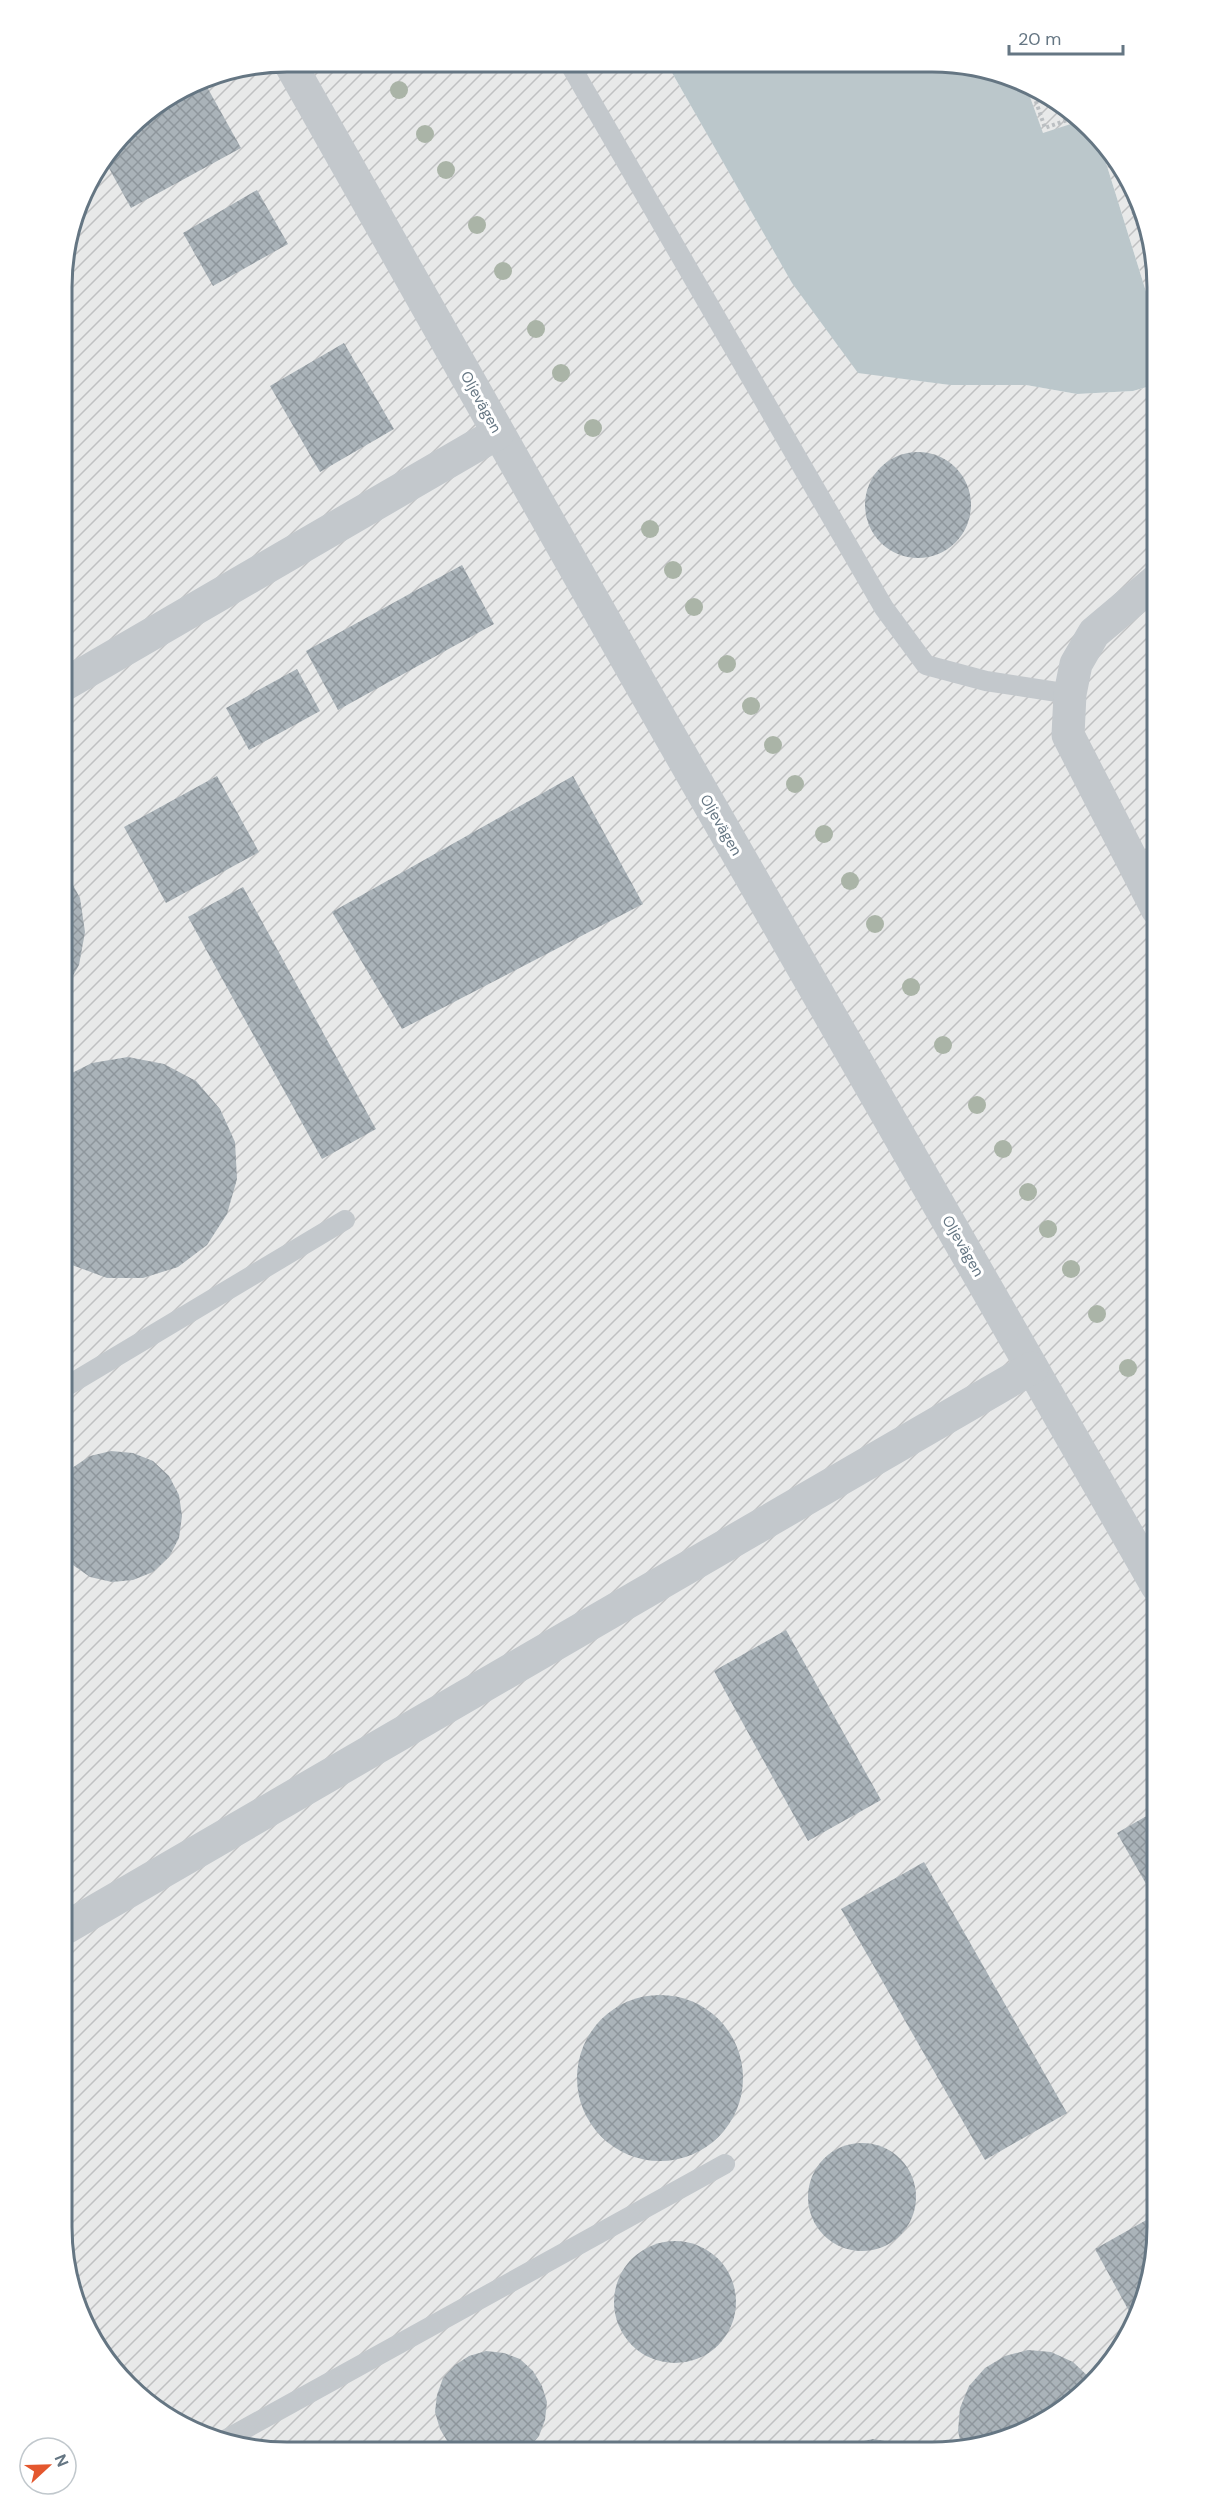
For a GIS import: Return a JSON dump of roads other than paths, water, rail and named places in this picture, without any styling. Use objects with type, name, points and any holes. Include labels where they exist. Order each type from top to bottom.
[{"type":"street","name":"Oljevägen","points":[[295,72],[498,433],[1147,1569]]},
{"type":"street","points":[[72,680],[498,433]]},
{"type":"street","points":[[1147,588],[1094,633],[1076,663],[1070,694],[1068,735],[1147,889]]},
{"type":"street","points":[[72,1924],[1032,1368]]},
{"type":"lane","points":[[574,72],[884,608],[927,665],[986,681],[1070,694]]},
{"type":"lane","points":[[72,1383],[345,1220]]},
{"type":"lane","points":[[233,2435],[725,2164]]}]
